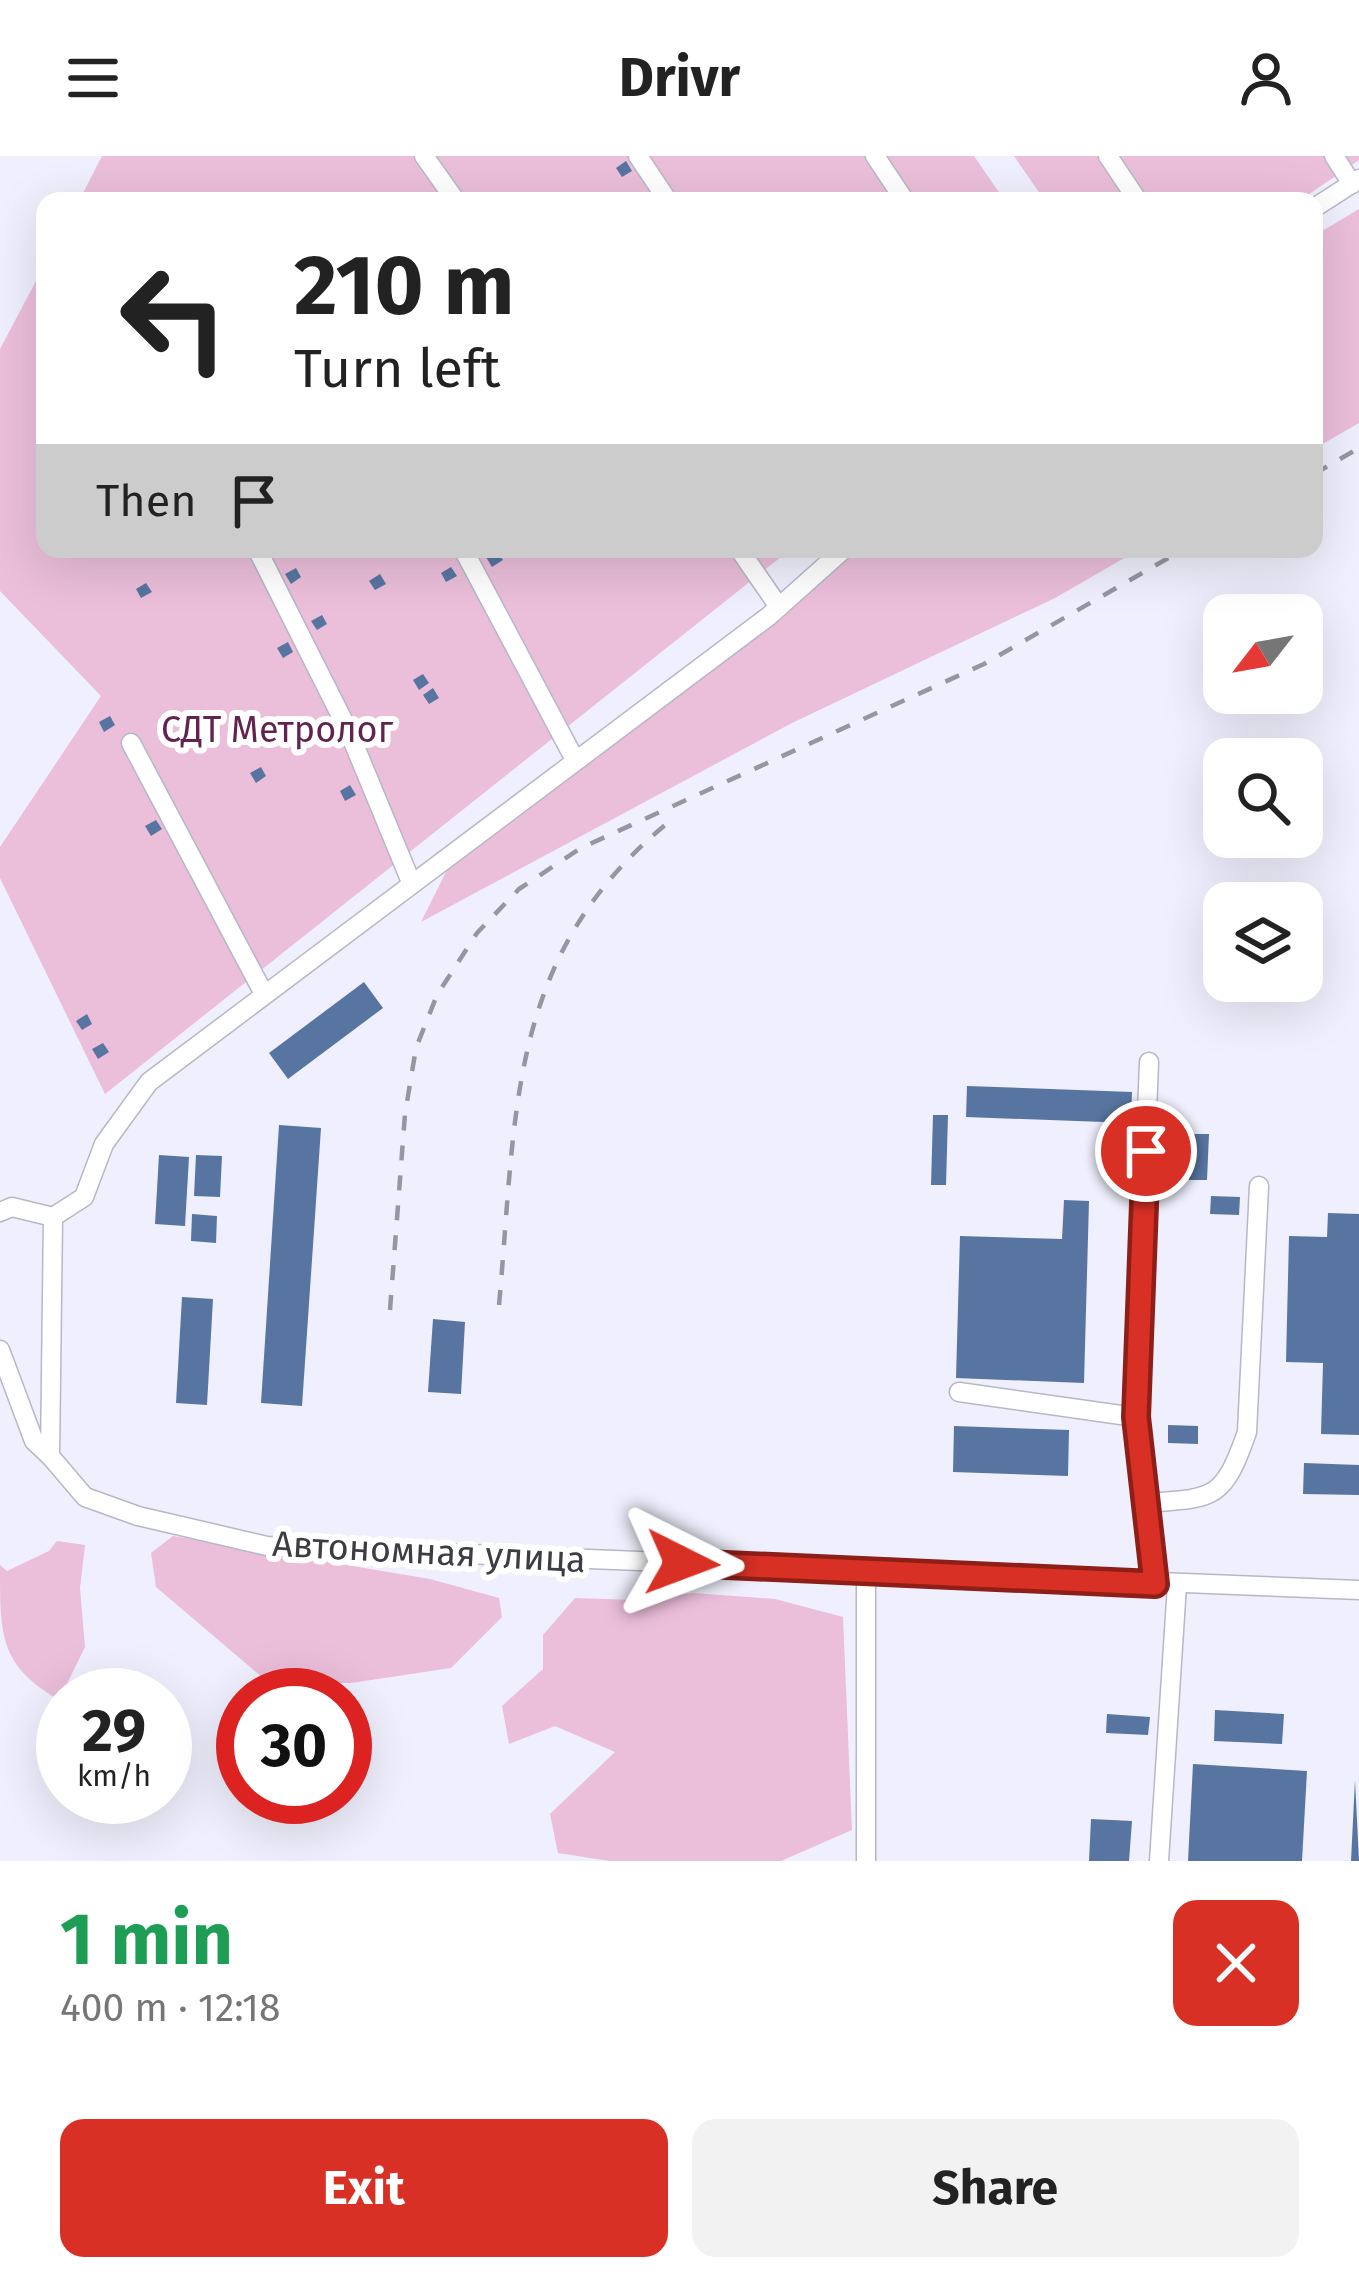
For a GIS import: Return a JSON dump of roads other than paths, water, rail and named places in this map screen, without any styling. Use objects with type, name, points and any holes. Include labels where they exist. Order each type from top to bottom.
[{"type":"street","points":[[424,156],[450,192]]},
{"type":"street","points":[[638,156],[662,192]]},
{"type":"street","points":[[875,156],[899,192]]},
{"type":"street","points":[[1108,156],[1132,192]]},
{"type":"street","points":[[1323,202],[1355,182],[1334,156]]},
{"type":"street","points":[[262,558],[350,733],[410,882]]},
{"type":"street","points":[[469,558],[575,760]]},
{"type":"street","points":[[745,558],[779,607]]},
{"type":"street","points":[[0,1212],[12,1207],[52,1217],[84,1197],[104,1144],[149,1082],[779,607],[834,558]]},
{"type":"street","points":[[130,742],[264,994]]},
{"type":"street","points":[[1149,1062],[1136,1417],[1155,1584]]},
{"type":"street","points":[[1145,1503],[1209,1498],[1222,1490],[1234,1469],[1247,1432],[1259,1186]]},
{"type":"street","points":[[50,1456],[52,1217]]},
{"type":"street","name":"Автономная улица","points":[[0,1350],[34,1441],[85,1497],[137,1516],[267,1546],[1359,1590]]},
{"type":"street","points":[[959,1392],[1136,1417]]},
{"type":"street","points":[[866,1571],[866,1861]]},
{"type":"street","points":[[1159,1861],[1177,1585]]},
{"type":"railway","points":[[1323,469],[1359,448]]},
{"type":"railway","points":[[390,1310],[405,1114],[416,1048],[437,995],[477,933],[519,889],[581,848],[984,664],[1168,558]]},
{"type":"railway","points":[[499,1305],[518,1100],[530,1038],[550,979],[579,922],[620,868],[675,817]]},
{"type":"park label","name":"СДТ Метролог","points":[[277,729]]}]
